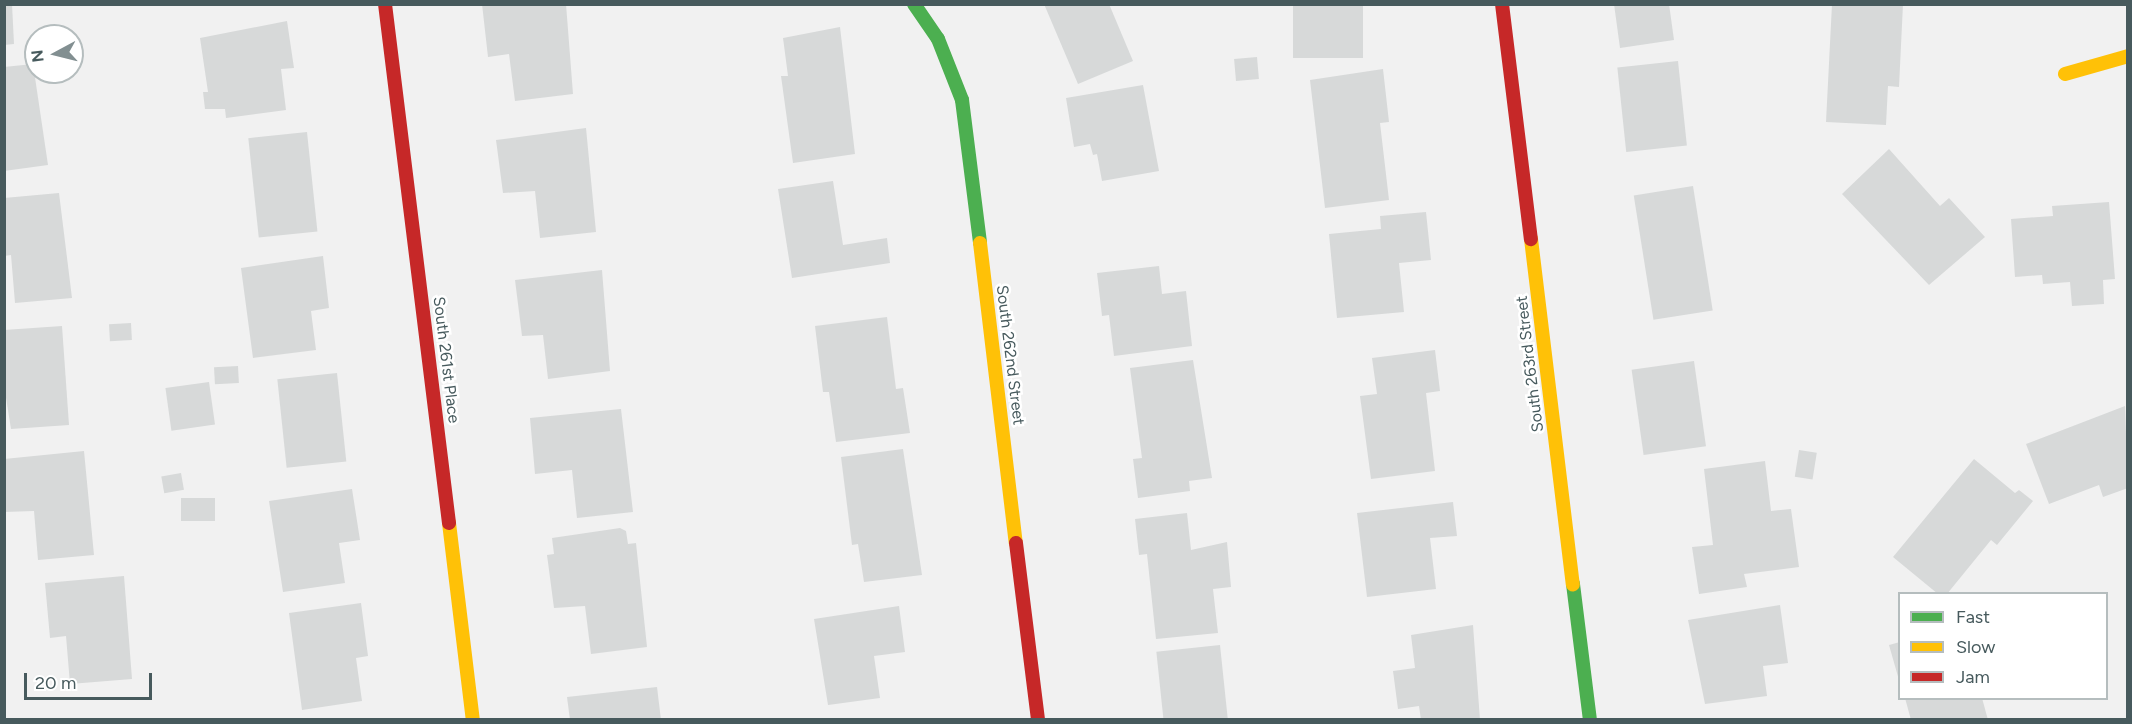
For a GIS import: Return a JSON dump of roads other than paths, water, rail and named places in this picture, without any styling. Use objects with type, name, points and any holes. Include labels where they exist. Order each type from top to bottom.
[{"type":"street","name":"South 261st Place","points":[[385,4],[473,720]]},
{"type":"street","name":"South 262nd Street","points":[[915,4],[938,39],[962,100],[1038,720]]},
{"type":"street","name":"South 263rd Street","points":[[1502,4],[1590,720]]},
{"type":"street","points":[[2065,74],[2127,56]]}]
